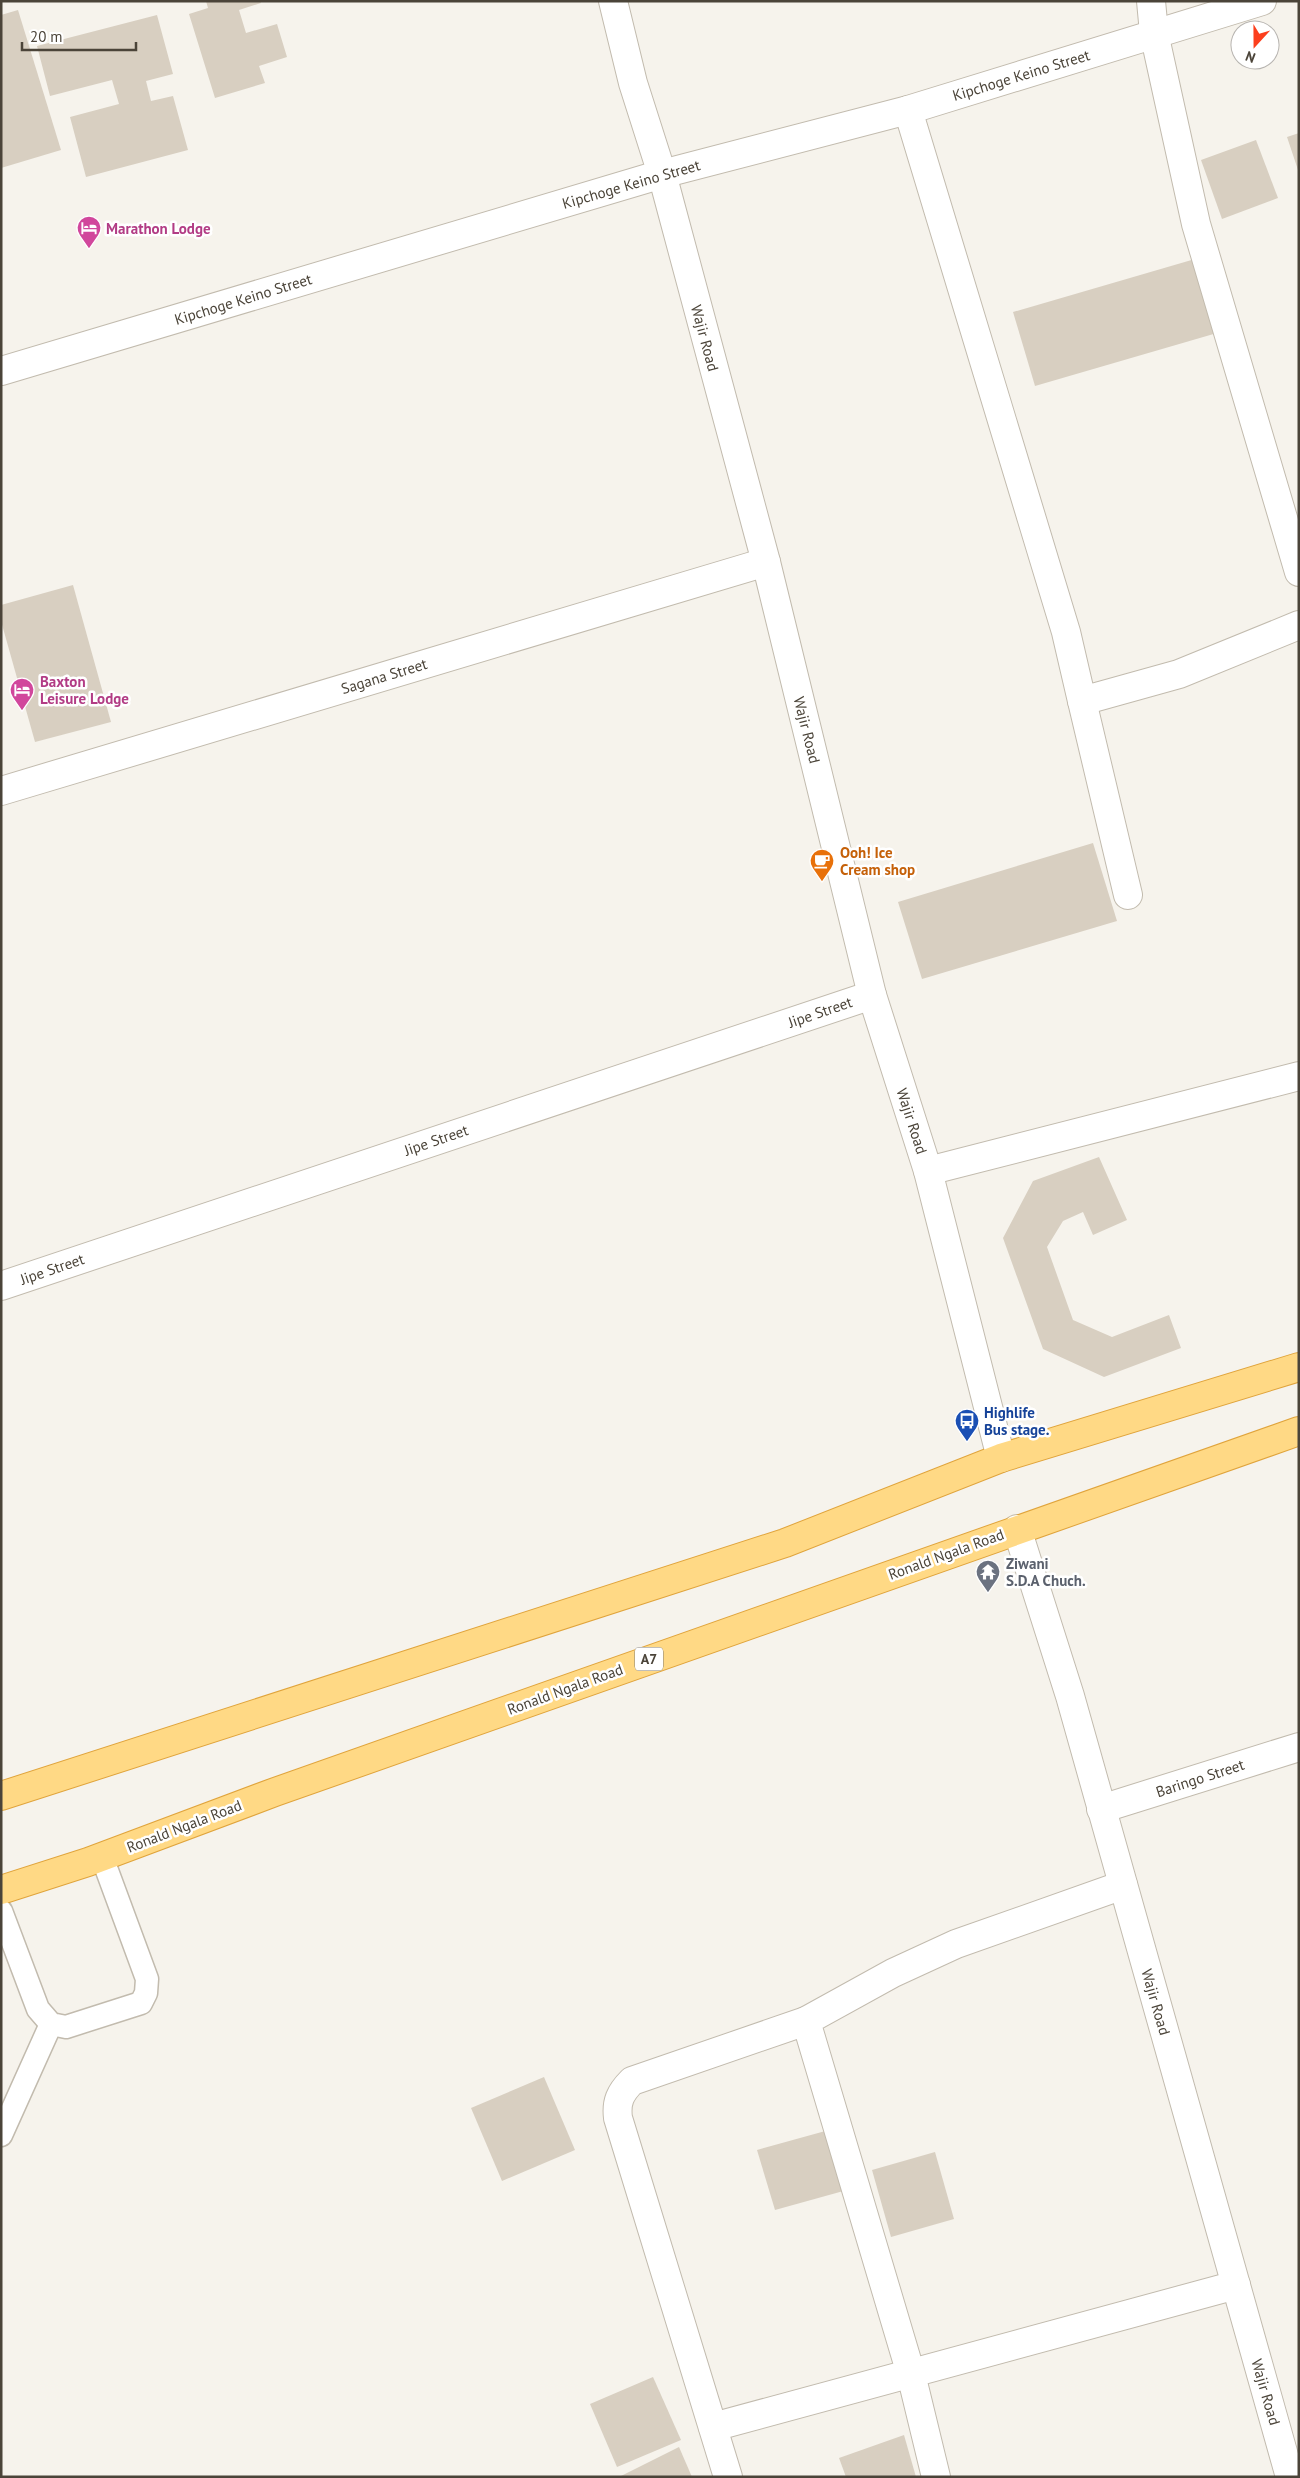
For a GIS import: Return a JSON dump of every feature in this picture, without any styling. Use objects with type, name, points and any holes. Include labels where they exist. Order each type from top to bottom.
[{"type":"highway","points":[[1,1796],[786,1543],[1001,1458],[1299,1367]]},
{"type":"highway","name":"Ronald Ngala Road","points":[[1,1890],[102,1857],[293,1786],[1299,1431]]},
{"type":"street","name":"Wajir Road","points":[[613,1],[633,83],[662,174],[766,562],[872,995],[928,1171],[1001,1458]]},
{"type":"street","points":[[1151,1],[1154,34],[1196,224],[1299,572]]},
{"type":"street","name":"Kipchoge Keino Street","points":[[1,371],[662,174],[908,110],[1262,1]]},
{"type":"street","points":[[908,110],[1066,632],[1128,895]]},
{"type":"street","name":"Sagana Street","points":[[1,791],[766,562]]},
{"type":"street","points":[[1082,701],[1179,674],[1299,625]]},
{"type":"street","name":"Jipe Street","points":[[1,1286],[872,995]]},
{"type":"street","points":[[928,1171],[1299,1076]]},
{"type":"street","name":"Wajir Road","points":[[1017,1529],[1070,1696],[1290,2477]]},
{"type":"street","name":"Baringo Street","points":[[1101,1809],[1299,1746]]},
{"type":"street","points":[[728,2477],[618,2118],[617,2104],[622,2091],[632,2081],[806,2021],[893,1973],[956,1944],[1123,1885]]},
{"type":"street","points":[[806,2021],[911,2374],[936,2477]]},
{"type":"street","points":[[713,2427],[1236,2285]]},
{"type":"lane","points":[[1,1911],[38,2009],[51,2024],[66,2027],[142,2003],[146,1993],[147,1980],[102,1857]]},
{"type":"lane","points":[[1,2135],[51,2024]]},
{"type":"building","points":[[206,1],[260,1],[261,3],[239,10],[246,33],[277,24],[287,57],[259,66],[265,83],[215,98],[189,14],[208,8]]},
{"type":"building","points":[[18,10],[61,150],[1,168],[1,15]]},
{"type":"building","points":[[157,15],[173,74],[146,81],[151,101],[173,96],[188,150],[86,177],[70,117],[119,104],[112,80],[50,96],[37,46]]},
{"type":"building","points":[[1299,133],[1299,170],[1298,170],[1287,137]]},
{"type":"building","points":[[1256,140],[1278,198],[1222,219],[1201,160]]},
{"type":"building","points":[[1195,259],[1217,333],[1035,386],[1013,312]]},
{"type":"building","points":[[73,585],[111,722],[35,742],[1,621],[1,605]]},
{"type":"building","points":[[1093,843],[1117,921],[922,979],[898,902]]},
{"type":"building","points":[[1099,1157],[1127,1220],[1093,1235],[1083,1212],[1063,1221],[1047,1247],[1073,1320],[1112,1337],[1169,1315],[1181,1348],[1104,1377],[1043,1349],[1003,1238],[1033,1181]]},
{"type":"building","points":[[544,2077],[575,2150],[502,2181],[471,2108]]},
{"type":"building","points":[[829,2130],[847,2190],[775,2210],[757,2150]]},
{"type":"building","points":[[935,2152],[954,2219],[891,2237],[872,2170]]},
{"type":"building","points":[[653,2377],[681,2440],[617,2467],[590,2404]]},
{"type":"building","points":[[904,2435],[916,2477],[846,2477],[839,2458]]},
{"type":"building","points":[[679,2447],[692,2477],[619,2477]]},
{"type":"place","name":"Marathon Lodge","points":[[89,249]]},
{"type":"place","name":"Baxton Leisure Lodge","points":[[22,711]]},
{"type":"place","name":"Ooh! Ice Cream shop","points":[[822,882]]},
{"type":"place","name":"Highlife Bus stage.","points":[[967,1442]]},
{"type":"place","name":"Ziwani S.D.A Chuch.","points":[[988,1593]]}]
